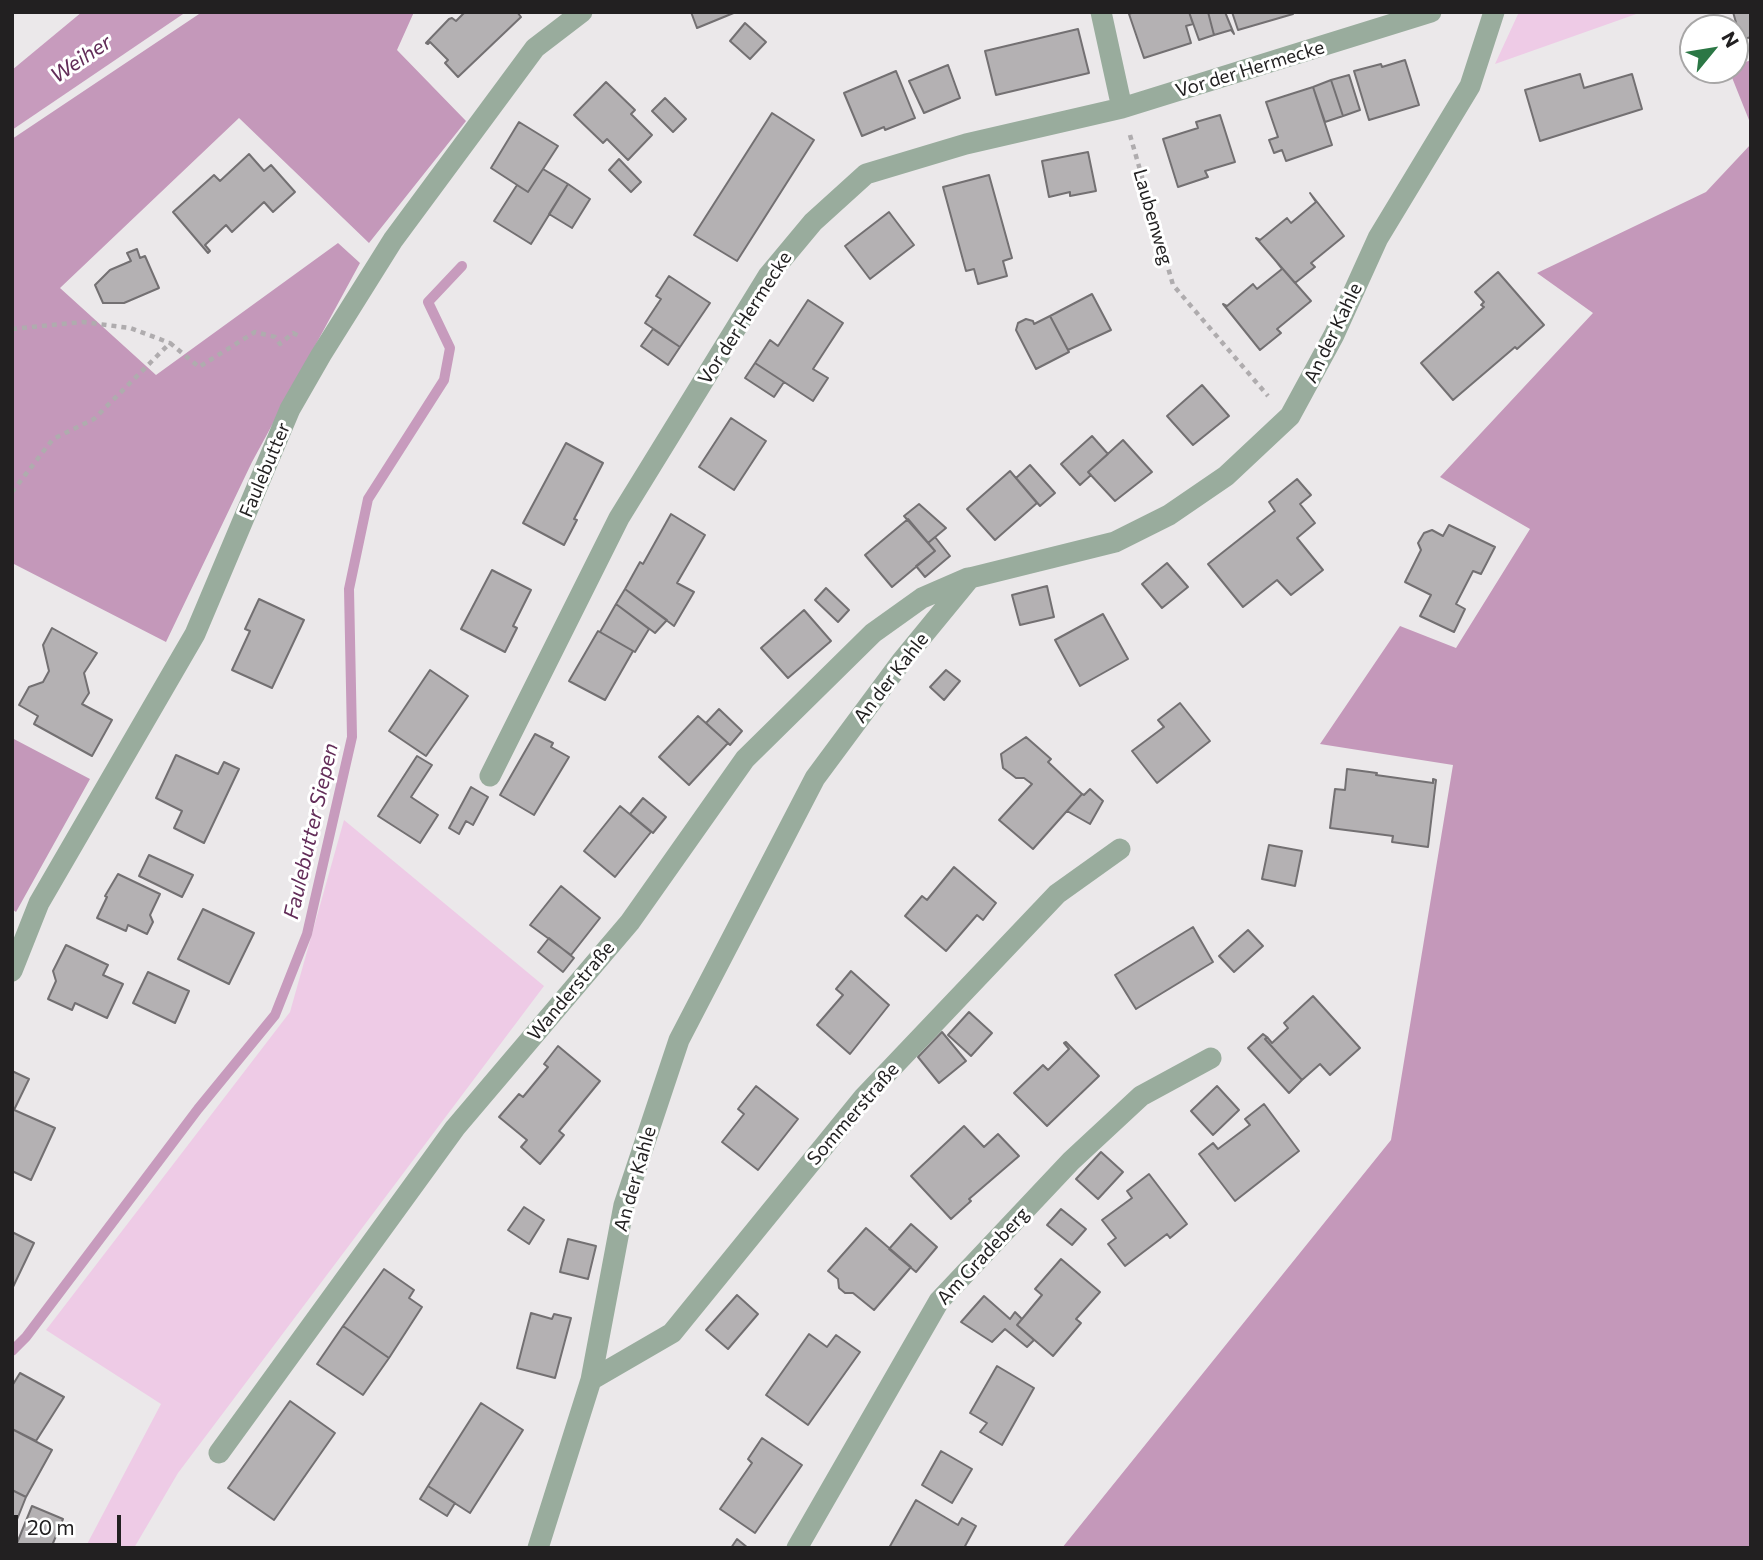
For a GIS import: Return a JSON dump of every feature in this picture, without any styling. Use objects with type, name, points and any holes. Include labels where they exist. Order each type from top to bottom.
[{"type":"street","name":"Faulebutter","points":[[12,971],[39,903],[195,634],[290,410],[321,355],[393,240],[535,48],[582,12]]},
{"type":"street","points":[[1101,12],[1122,108]]},
{"type":"street","name":"Vor der Hermecke","points":[[490,776],[618,518],[768,276],[813,222],[866,174],[966,144],[1122,108],[1431,12]]},
{"type":"street","name":"An der Kahle","points":[[538,1548],[591,1380],[624,1205],[679,1040],[815,778],[901,662],[970,578],[1115,542],[1158,520],[1226,476],[1290,416],[1334,335],[1378,237],[1470,86],[1494,12]]},
{"type":"street","name":"Wanderstraße","points":[[219,1453],[455,1128],[630,922],[745,759],[873,633],[922,598],[970,578]]},
{"type":"street","name":"Sommerstraße","points":[[591,1380],[672,1333],[864,1097],[1057,894],[1120,849]]},
{"type":"street","name":"Am Gradeberg","points":[[797,1548],[939,1301],[1071,1161],[1142,1096],[1211,1058]]},
{"type":"path","name":"Laubenweg","points":[[1122,108],[1173,285],[1264,393]]},
{"type":"path","points":[[12,329],[83,322],[130,328],[170,343],[199,367],[255,332],[275,337],[280,344],[293,333],[301,337],[304,346]]},
{"type":"path","points":[[12,492],[53,439],[94,419],[170,343]]},
{"type":"shaded area","points":[[202,12],[414,12],[397,50],[466,121],[369,243],[239,118],[60,288],[156,375],[338,243],[360,263],[252,462],[166,642],[12,563],[12,139]]},
{"type":"shaded area","points":[[1519,12],[1642,12],[1495,64]]},
{"type":"shaded area","points":[[1751,60],[1751,125],[1735,84],[1749,84]]},
{"type":"shaded area","points":[[1751,144],[1751,1548],[1062,1548],[1391,1140],[1453,765],[1320,744],[1400,626],[1456,648],[1530,529],[1440,477],[1593,313],[1537,273],[1706,192]]},
{"type":"shaded area","points":[[12,738],[90,779],[16,912],[12,909]]},
{"type":"shaded area","points":[[344,820],[544,986],[178,1473],[134,1548],[85,1548],[161,1404],[46,1330],[290,1012]]},
{"type":"water","name":"Weiher","points":[[82,12],[186,12],[12,130],[12,70]]},
{"type":"building","points":[[465,12],[517,12],[521,17],[458,77],[445,63],[448,60],[430,42],[426,43],[449,19],[456,21]]},
{"type":"building","points":[[691,12],[736,12],[697,28]]},
{"type":"building","points":[[1189,12],[1193,24],[1186,26],[1191,43],[1144,58],[1129,14]]},
{"type":"building","points":[[1189,12],[1208,12],[1214,35],[1199,40]]},
{"type":"building","points":[[1208,12],[1225,12],[1234,34],[1231,30],[1214,35]]},
{"type":"building","points":[[1232,12],[1292,12],[1293,14],[1238,30]]},
{"type":"building","points":[[1751,12],[1751,37],[1749,14],[1734,14]]},
{"type":"building","points":[[745,23],[766,42],[750,59],[730,41]]},
{"type":"building","points":[[1078,29],[1089,73],[996,95],[985,51]]},
{"type":"building","points":[[1405,60],[1419,105],[1369,120],[1354,71]]},
{"type":"building","points":[[948,65],[960,98],[924,113],[909,81]]},
{"type":"building","points":[[896,71],[915,118],[862,136],[844,93]]},
{"type":"building","points":[[1580,74],[1584,88],[1632,74],[1642,109],[1540,141],[1525,90]]},
{"type":"building","points":[[1349,75],[1360,110],[1343,116],[1331,80]]},
{"type":"building","points":[[1331,80],[1343,116],[1325,122],[1313,87]]},
{"type":"building","points":[[606,82],[635,110],[631,114],[652,135],[628,160],[607,139],[603,143],[574,115]]},
{"type":"building","points":[[1313,87],[1332,145],[1286,161],[1282,150],[1274,153],[1269,140],[1278,137],[1266,102]]},
{"type":"building","points":[[665,98],[686,119],[673,132],[652,111]]},
{"type":"building","points":[[772,113],[814,140],[737,261],[694,235]]},
{"type":"building","points":[[1220,115],[1235,162],[1205,171],[1208,177],[1178,187],[1163,139],[1198,128],[1196,122]]},
{"type":"building","points":[[519,122],[558,146],[528,192],[491,168]]},
{"type":"building","points":[[1088,152],[1096,191],[1070,196],[1070,192],[1049,197],[1042,161]]},
{"type":"building","points":[[249,154],[264,171],[271,165],[295,192],[273,212],[264,202],[232,232],[226,225],[205,245],[210,251],[208,253],[173,212],[214,175],[220,181]]},
{"type":"building","points":[[619,159],[641,182],[631,192],[609,170]]},
{"type":"building","points":[[543,169],[568,184],[531,244],[494,221],[517,185],[528,192]]},
{"type":"building","points":[[989,175],[1012,258],[1003,261],[1007,276],[978,284],[974,269],[966,271],[943,187]]},
{"type":"building","points":[[568,184],[590,199],[572,228],[549,214]]},
{"type":"building","points":[[1310,193],[1344,236],[1311,263],[1315,267],[1295,283],[1256,238],[1260,240],[1287,218],[1291,223],[1316,202]]},
{"type":"building","points":[[889,212],[914,245],[870,279],[845,246]]},
{"type":"building","points":[[137,249],[140,258],[145,256],[159,288],[124,303],[103,303],[95,285],[110,270],[131,261],[127,253]]},
{"type":"building","points":[[1275,260],[1311,301],[1277,329],[1281,333],[1260,350],[1223,304],[1227,306],[1253,284],[1257,289],[1282,269]]},
{"type":"building","points":[[1498,272],[1544,325],[1453,400],[1421,363],[1484,307],[1481,305],[1484,302],[1475,292]]},
{"type":"building","points":[[669,276],[710,303],[680,347],[645,323],[661,299],[656,296]]},
{"type":"building","points":[[1092,294],[1111,330],[1068,350],[1050,316]]},
{"type":"building","points":[[808,300],[843,323],[813,369],[828,378],[813,401],[755,363],[770,340],[778,346]]},
{"type":"building","points":[[1050,316],[1069,352],[1036,369],[1016,330],[1018,323],[1026,319],[1034,324]]},
{"type":"building","points":[[653,329],[680,347],[668,365],[641,346]]},
{"type":"building","points":[[755,363],[784,382],[774,397],[745,378]]},
{"type":"building","points":[[1202,385],[1229,416],[1193,445],[1167,416]]},
{"type":"building","points":[[731,418],[766,441],[734,490],[699,467]]},
{"type":"building","points":[[1092,436],[1108,454],[1088,472],[1091,475],[1080,485],[1061,464]]},
{"type":"building","points":[[1123,440],[1152,472],[1115,501],[1088,472]]},
{"type":"building","points":[[566,443],[603,463],[574,519],[577,520],[564,545],[523,523]]},
{"type":"building","points":[[1030,465],[1055,493],[1040,506],[1016,478]]},
{"type":"building","points":[[1010,471],[1037,503],[995,540],[967,509]]},
{"type":"building","points":[[1297,479],[1311,495],[1300,504],[1315,523],[1297,538],[1323,570],[1291,595],[1277,580],[1243,607],[1208,564],[1275,511],[1269,502]]},
{"type":"building","points":[[919,504],[946,528],[928,543],[904,516]]},
{"type":"building","points":[[671,514],[705,535],[677,583],[694,592],[674,626],[625,589],[640,562],[643,564]]},
{"type":"building","points":[[908,519],[935,551],[892,587],[865,555]]},
{"type":"building","points":[[1449,525],[1495,547],[1481,574],[1473,571],[1456,604],[1465,609],[1454,632],[1420,616],[1431,595],[1405,582],[1421,550],[1418,543],[1424,533],[1432,530],[1443,536]]},
{"type":"building","points":[[935,537],[950,556],[925,577],[916,566],[935,551],[928,543]]},
{"type":"building","points":[[1167,563],[1188,587],[1162,608],[1142,584]]},
{"type":"building","points":[[492,570],[531,590],[513,626],[517,628],[505,652],[461,629]]},
{"type":"building","points":[[1047,586],[1054,617],[1020,625],[1012,595]]},
{"type":"building","points":[[826,588],[849,610],[838,622],[815,600]]},
{"type":"building","points":[[625,589],[667,620],[655,633],[616,604]]},
{"type":"building","points":[[259,599],[304,620],[272,688],[232,670],[250,631],[245,629]]},
{"type":"building","points":[[616,604],[649,629],[635,652],[600,632]]},
{"type":"building","points":[[804,610],[831,641],[788,678],[761,648]]},
{"type":"building","points":[[1103,614],[1128,659],[1080,686],[1055,640]]},
{"type":"building","points":[[52,628],[97,653],[84,673],[89,693],[82,704],[112,720],[92,756],[34,724],[38,716],[19,705],[29,687],[43,682],[49,671],[43,645]]},
{"type":"building","points":[[598,631],[633,651],[605,700],[569,681]]},
{"type":"building","points":[[430,670],[468,696],[426,756],[389,731]]},
{"type":"building","points":[[946,670],[960,681],[944,700],[930,687]]},
{"type":"building","points":[[1180,703],[1210,741],[1157,783],[1132,751],[1164,727],[1158,720]]},
{"type":"building","points":[[719,709],[742,731],[730,745],[706,723]]},
{"type":"building","points":[[698,716],[728,743],[689,785],[659,757]]},
{"type":"building","points":[[535,734],[553,743],[551,747],[569,757],[534,815],[500,795]]},
{"type":"building","points":[[1026,737],[1051,759],[1048,762],[1082,794],[1033,849],[999,820],[1032,784],[1024,778],[1016,778],[1003,768],[1001,754]]},
{"type":"building","points":[[176,755],[218,774],[224,762],[239,769],[204,843],[174,828],[182,811],[156,798]]},
{"type":"building","points":[[417,756],[432,765],[411,797],[438,815],[420,843],[378,816]]},
{"type":"building","points":[[1347,769],[1433,783],[1433,779],[1436,780],[1428,847],[1392,842],[1393,836],[1330,828],[1335,789],[1345,790]]},
{"type":"building","points":[[471,787],[488,797],[473,825],[466,821],[459,834],[449,828]]},
{"type":"building","points":[[1090,789],[1103,801],[1090,824],[1067,811]]},
{"type":"building","points":[[643,798],[666,817],[653,833],[630,814]]},
{"type":"building","points":[[620,806],[651,832],[615,877],[584,851]]},
{"type":"building","points":[[1269,845],[1302,851],[1295,886],[1262,879]]},
{"type":"building","points":[[149,855],[193,875],[182,897],[139,876]]},
{"type":"building","points":[[954,867],[996,903],[983,920],[977,915],[946,951],[905,916],[922,896],[927,900]]},
{"type":"building","points":[[118,874],[160,894],[150,915],[153,922],[147,934],[128,925],[126,931],[97,918],[107,897],[105,896]]},
{"type":"building","points":[[561,886],[600,918],[571,955],[530,925]]},
{"type":"building","points":[[203,909],[254,933],[229,984],[178,959]]},
{"type":"building","points":[[1193,927],[1213,962],[1136,1009],[1115,975]]},
{"type":"building","points":[[1248,930],[1263,946],[1234,972],[1219,956]]},
{"type":"building","points":[[549,938],[574,958],[563,972],[538,952]]},
{"type":"building","points":[[66,945],[108,965],[103,975],[123,984],[107,1018],[75,1003],[72,1010],[48,999],[56,981],[53,971]]},
{"type":"building","points":[[851,971],[889,1005],[850,1054],[817,1025],[843,995],[836,989]]},
{"type":"building","points":[[148,972],[189,991],[175,1023],[133,1003]]},
{"type":"building","points":[[1313,996],[1360,1048],[1330,1075],[1320,1064],[1302,1080],[1265,1039],[1267,1037],[1272,1043],[1288,1028],[1284,1023]]},
{"type":"building","points":[[969,1012],[992,1033],[971,1056],[948,1035]]},
{"type":"building","points":[[942,1032],[966,1061],[939,1083],[918,1057]]},
{"type":"building","points":[[1263,1034],[1302,1080],[1289,1093],[1248,1048]]},
{"type":"building","points":[[1064,1043],[1099,1076],[1047,1126],[1014,1093],[1043,1065],[1048,1070],[1069,1049]]},
{"type":"building","points":[[558,1046],[600,1081],[559,1131],[564,1135],[540,1164],[521,1147],[527,1140],[499,1117],[519,1094],[523,1097],[548,1067],[544,1064]]},
{"type":"building","points":[[12,1071],[29,1079],[14,1110],[12,1109]]},
{"type":"building","points":[[756,1086],[798,1119],[758,1170],[722,1142],[744,1114],[738,1109]]},
{"type":"building","points":[[1217,1086],[1239,1110],[1213,1135],[1191,1111]]},
{"type":"building","points":[[1264,1104],[1299,1151],[1235,1201],[1199,1154],[1213,1143],[1218,1149],[1250,1125],[1245,1119]]},
{"type":"building","points":[[12,1109],[55,1128],[31,1180],[12,1171]]},
{"type":"building","points":[[964,1126],[984,1147],[998,1134],[1019,1156],[969,1199],[971,1201],[951,1219],[911,1176]]},
{"type":"building","points":[[1101,1152],[1123,1172],[1098,1199],[1076,1179]]},
{"type":"building","points":[[1149,1174],[1187,1224],[1170,1238],[1167,1234],[1125,1266],[1108,1244],[1116,1238],[1102,1220],[1132,1198],[1127,1191]]},
{"type":"building","points":[[524,1207],[544,1220],[529,1244],[508,1230]]},
{"type":"building","points":[[1061,1209],[1086,1229],[1072,1245],[1047,1225]]},
{"type":"building","points":[[911,1224],[937,1247],[916,1272],[889,1249]]},
{"type":"building","points":[[866,1228],[911,1267],[874,1310],[853,1293],[845,1293],[839,1288],[838,1279],[828,1271]]},
{"type":"building","points":[[12,1232],[34,1243],[12,1289]]},
{"type":"building","points":[[568,1239],[596,1246],[588,1279],[560,1272]]},
{"type":"building","points":[[1061,1259],[1100,1292],[1076,1319],[1081,1323],[1053,1356],[1017,1325],[1042,1295],[1035,1289]]},
{"type":"building","points":[[384,1269],[414,1290],[409,1298],[422,1307],[389,1358],[343,1326]]},
{"type":"building","points":[[737,1295],[758,1314],[728,1349],[706,1330]]},
{"type":"building","points":[[984,1296],[1010,1319],[1015,1312],[1022,1319],[1017,1325],[1034,1340],[1027,1347],[1005,1329],[992,1342],[961,1322]]},
{"type":"building","points":[[531,1313],[552,1319],[554,1314],[571,1318],[555,1378],[517,1368]]},
{"type":"building","points":[[343,1326],[389,1358],[363,1395],[317,1364]]},
{"type":"building","points":[[809,1334],[827,1347],[836,1335],[860,1352],[808,1425],[766,1395]]},
{"type":"building","points":[[997,1366],[1034,1388],[1002,1445],[980,1432],[987,1423],[970,1413]]},
{"type":"building","points":[[20,1373],[64,1397],[36,1441],[12,1429],[12,1386]]},
{"type":"building","points":[[290,1401],[335,1433],[274,1520],[228,1488]]},
{"type":"building","points":[[481,1403],[523,1430],[470,1513],[428,1486]]},
{"type":"building","points":[[12,1429],[52,1450],[26,1497],[12,1490]]},
{"type":"building","points":[[762,1438],[802,1465],[755,1533],[720,1509],[752,1463],[748,1459]]},
{"type":"building","points":[[941,1451],[972,1469],[952,1503],[922,1485]]},
{"type":"building","points":[[428,1486],[455,1503],[447,1516],[420,1499]]},
{"type":"building","points":[[12,1490],[26,1497],[12,1532]]},
{"type":"building","points":[[916,1500],[958,1525],[962,1518],[976,1526],[964,1548],[889,1548]]},
{"type":"building","points":[[32,1506],[63,1519],[51,1548],[15,1548]]},
{"type":"building","points":[[737,1539],[748,1548],[731,1548]]},
{"type":"waterway","name":"Faulebutter Siepen","points":[[12,1351],[26,1337],[198,1109],[275,1015],[307,934],[352,737],[349,589],[368,499],[444,380],[450,348],[428,302],[462,266]]}]
